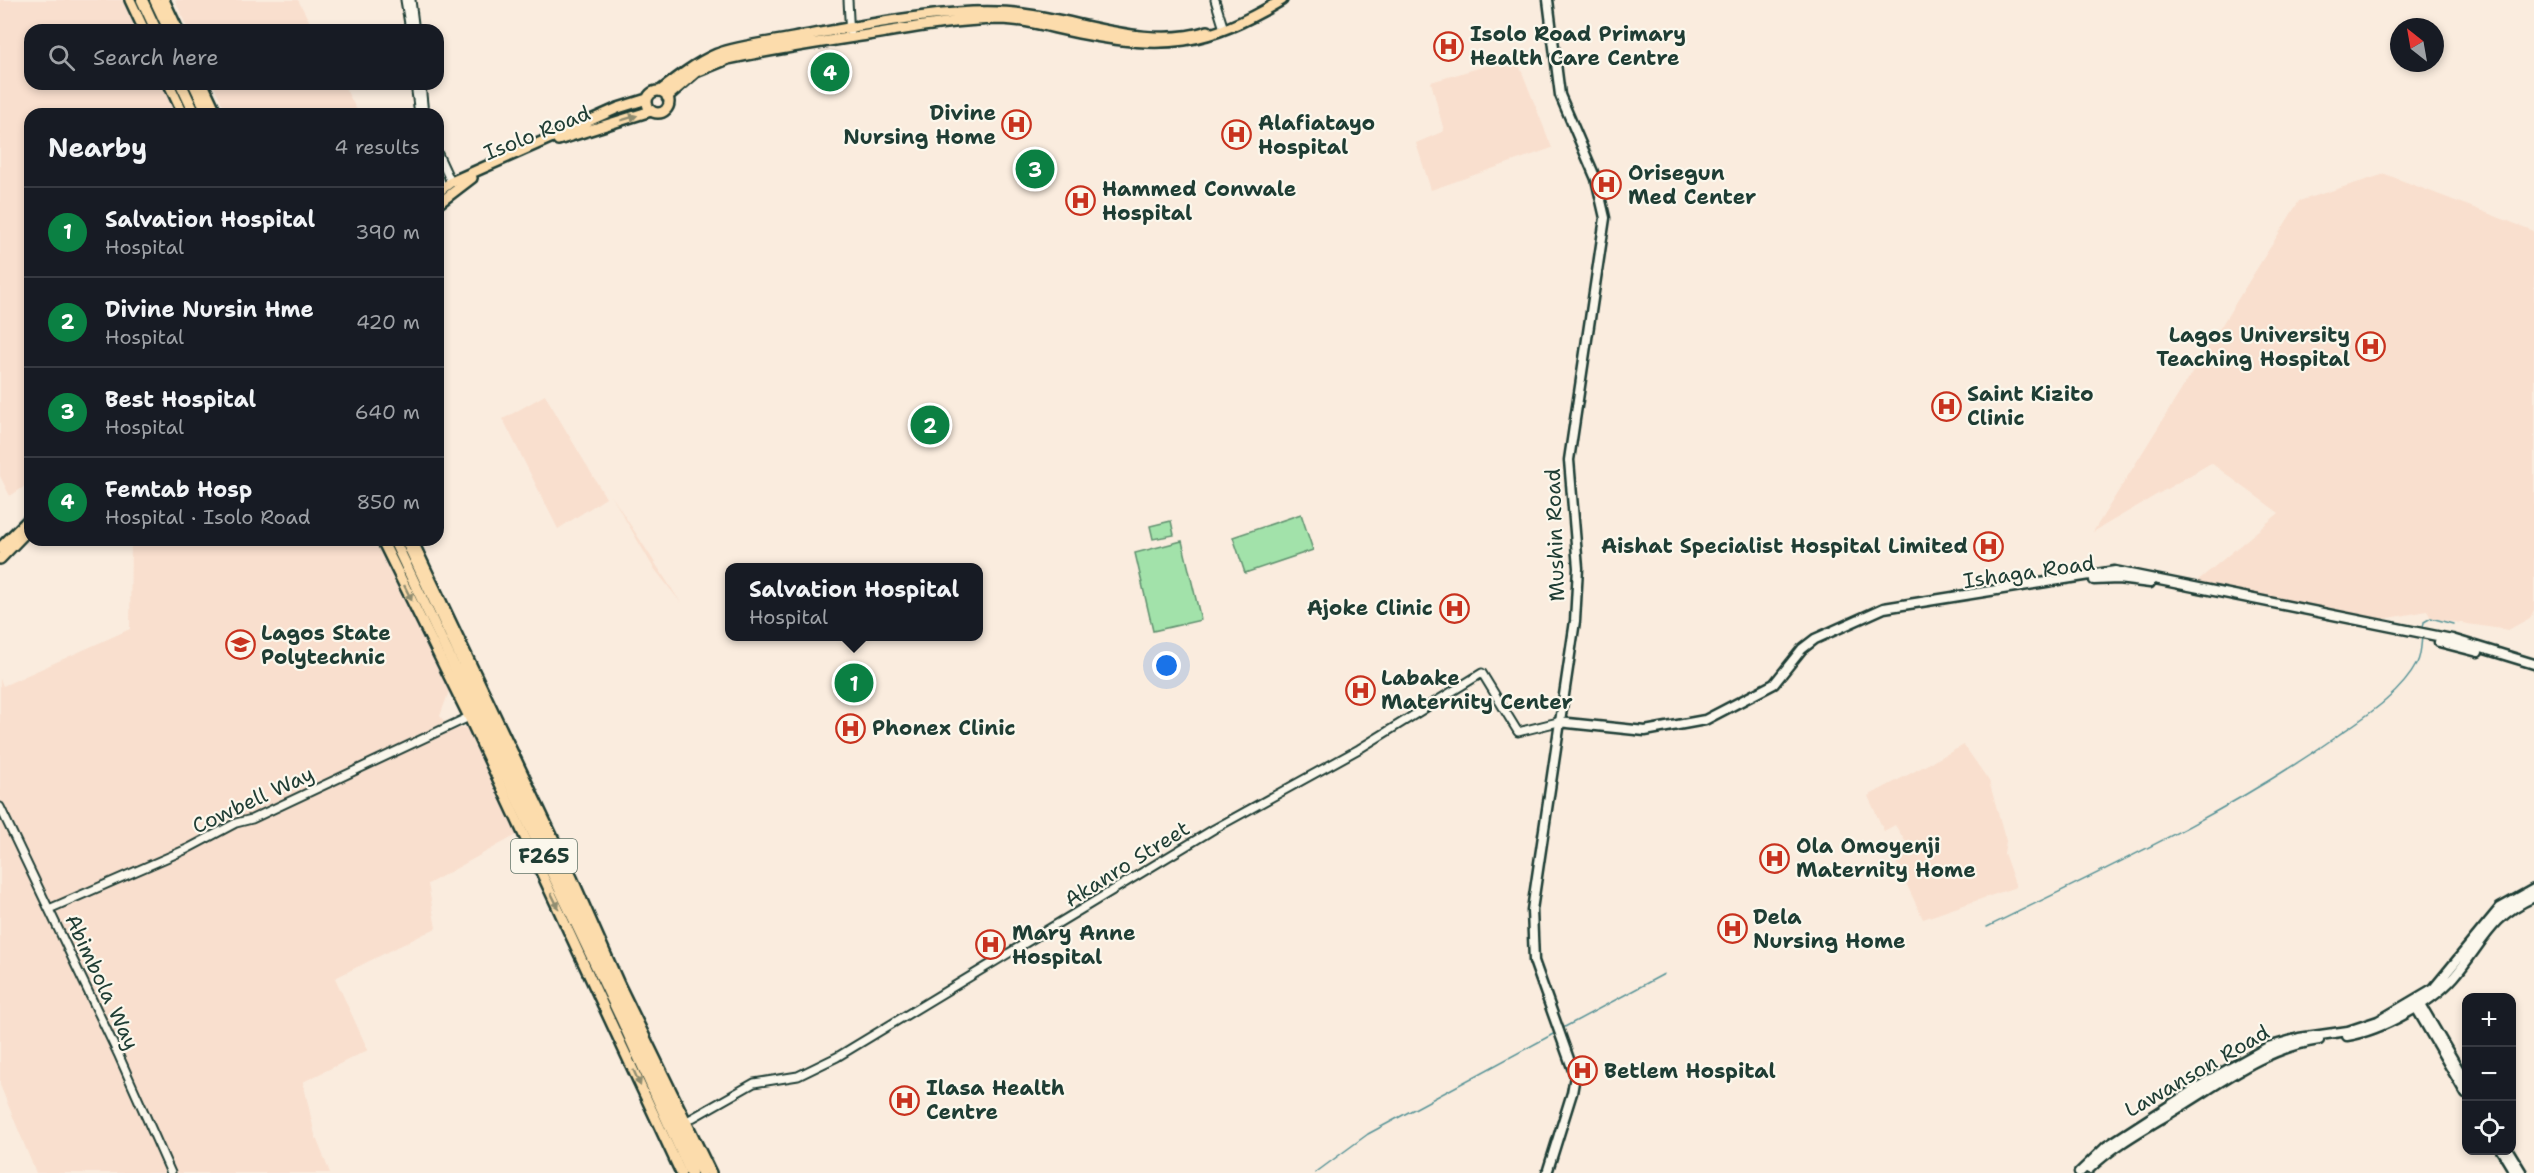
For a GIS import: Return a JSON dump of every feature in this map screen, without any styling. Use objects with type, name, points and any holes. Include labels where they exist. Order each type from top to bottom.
[{"type":"highway","points":[[141,0],[153,24]]},
{"type":"highway","points":[[155,0],[166,24]]},
{"type":"highway","points":[[184,90],[192,108]]},
{"type":"highway","points":[[197,90],[205,108]]},
{"type":"highway","name":"F265","points":[[397,546],[622,1020],[691,1173]]},
{"type":"highway","name":"F265","points":[[409,546],[702,1173]]},
{"type":"main road","points":[[130,0],[141,24]]},
{"type":"main road","points":[[164,0],[175,24]]},
{"type":"main road","points":[[1114,35],[1165,36],[1203,33],[1223,26],[1272,0]]},
{"type":"main road","points":[[444,187],[618,108],[647,99],[653,92],[664,94],[712,64],[850,33],[926,18],[997,12],[1047,17],[1149,44],[1201,39],[1246,21],[1282,0]]},
{"type":"main road","name":"Mushin Road","points":[[1547,1173],[1575,1079],[1534,961],[1532,910],[1562,722],[1577,595],[1578,568],[1569,468],[1572,428],[1605,218],[1596,179],[1560,95],[1548,0]]},
{"type":"main road","points":[[172,90],[180,108]]},
{"type":"main road","points":[[206,90],[214,108]]},
{"type":"main road","points":[[647,99],[651,111],[659,113],[668,105],[664,94]]},
{"type":"main road","name":"Isolo Road","points":[[444,187],[472,178],[559,140],[651,111]]},
{"type":"main road","points":[[444,199],[472,178]]},
{"type":"main road","points":[[0,549],[24,524]]},
{"type":"main road","points":[[0,559],[24,534]]},
{"type":"main road","points":[[385,546],[470,717],[681,1173]]},
{"type":"main road","points":[[415,546],[573,880],[619,984],[711,1173]]},
{"type":"main road","name":"Ishaga Road","points":[[1562,722],[1645,731],[1705,720],[1774,684],[1802,649],[1815,639],[1884,608],[2115,571],[2411,635],[2439,639],[2534,666]]},
{"type":"main road","points":[[2415,1002],[2444,979],[2502,906],[2534,889]]},
{"type":"main road","points":[[2415,1002],[2452,979],[2497,919],[2534,897]]},
{"type":"main road","points":[[2415,1002],[2462,1076]]},
{"type":"main road","points":[[2415,1002],[2462,1087]]},
{"type":"main road","name":"Lawanson Road","points":[[2079,1173],[2106,1146],[2244,1064],[2282,1048],[2366,1032],[2415,1002]]},
{"type":"main road","name":"Lawanson Road","points":[[2086,1173],[2102,1157],[2244,1064]]},
{"type":"main road","points":[[2503,1155],[2515,1173]]},
{"type":"main road","points":[[2511,1155],[2522,1173]]},
{"type":"street","points":[[405,0],[411,24]]},
{"type":"street","points":[[411,0],[412,24]]},
{"type":"street","points":[[848,0],[850,33]]},
{"type":"street","points":[[1215,0],[1223,26]]},
{"type":"street","points":[[416,90],[418,108]]},
{"type":"street","points":[[422,90],[423,108]]},
{"type":"street","name":"Akanro Street","points":[[687,1122],[754,1083],[798,1076],[837,1057],[1214,829],[1359,749],[1482,673],[1518,732],[1562,722]]},
{"type":"street","name":"Cowbell Way","points":[[50,909],[187,849],[236,823],[252,819],[470,717]]},
{"type":"street","name":"Abimbola Way","points":[[0,807],[50,909],[171,1173]]},
{"type":"shaded area","points":[[0,0],[131,0],[141,24],[24,24],[24,90],[171,90],[179,108],[24,108],[24,487],[10,496],[0,476]]},
{"type":"shaded area","points":[[175,0],[298,0],[311,24],[185,24]]},
{"type":"shaded area","points":[[1516,57],[1552,148],[1431,190],[1416,143],[1444,131],[1431,82]]},
{"type":"shaded area","points":[[216,90],[346,90],[356,108],[224,108]]},
{"type":"shaded area","name":"Lagos University Teaching Hospital","points":[[2385,174],[2534,231],[2534,610],[2530,618],[2508,630],[2431,618],[2427,611],[2384,619],[2312,608],[2196,582],[2279,513],[2211,463],[2093,532],[2299,201]]},
{"type":"shaded area","points":[[545,395],[606,498],[558,529],[503,419]]},
{"type":"shaded area","points":[[611,495],[681,603],[653,567]]},
{"type":"shaded area","points":[[131,546],[389,546],[429,627],[449,691],[440,716],[451,730],[467,727],[524,831],[428,884],[436,928],[335,978],[368,1050],[303,1082],[315,1135],[330,1173],[36,1173],[0,1085],[0,679],[3,686],[130,629]]},
{"type":"shaded area","points":[[1964,745],[1989,781],[2006,841],[2004,853],[2016,887],[1923,919],[1896,862],[1912,852],[1895,825],[1884,831],[1868,796]]},
{"type":"green space","points":[[1301,514],[1313,550],[1245,573],[1233,537]]},
{"type":"green space","points":[[1171,521],[1174,535],[1153,539],[1150,526]]},
{"type":"green space","points":[[1182,541],[1201,620],[1153,631],[1135,553]]},
{"type":"waterway","points":[[2423,629],[2424,622],[2431,618],[2453,624]]},
{"type":"waterway","points":[[1987,927],[2210,815],[2296,764],[2382,704],[2402,685],[2417,663],[2422,636]]},
{"type":"waterway","points":[[1561,1029],[1664,974]]},
{"type":"waterway","points":[[1315,1173],[1368,1134],[1555,1033]]},
{"type":"place","name":"Isolo Road Primary Health Care Centre","points":[[1449,46]]},
{"type":"place","name":"Femtab Hosp","points":[[830,72]]},
{"type":"place","name":"Divine Nursing Home","points":[[1017,125]]},
{"type":"place","name":"Alafiatayo Hospital","points":[[1237,135]]},
{"type":"place","name":"Best Hospital","points":[[1035,169]]},
{"type":"place","name":"Orisegun Med Center","points":[[1607,185]]},
{"type":"place","name":"Hammed Conwale Hospital","points":[[1081,201]]},
{"type":"place","name":"Lagos University Teaching Hospital","points":[[2371,347]]},
{"type":"place","name":"Saint Kizito Clinic","points":[[1946,406]]},
{"type":"place","name":"Divine Nursin Hme","points":[[930,425]]},
{"type":"place","name":"Aishat Specialist Hospital Limited","points":[[1989,546]]},
{"type":"place","name":"Ajoke Clinic","points":[[1454,608]]},
{"type":"place","name":"Lagos State Polytechnic","points":[[240,645]]},
{"type":"place","name":"Salvation Hospital","points":[[854,683]]},
{"type":"place","name":"Labake Maternity Center","points":[[1360,690]]},
{"type":"place","name":"Phonex Clinic","points":[[851,728]]},
{"type":"place","name":"Ola Omoyenji Maternity Home","points":[[1775,858]]},
{"type":"place","name":"Dela Nursing Home","points":[[1732,929]]},
{"type":"place","name":"Mary Anne Hospital","points":[[991,945]]},
{"type":"place","name":"Betlem Hospital","points":[[1583,1071]]},
{"type":"place","name":"Ilasa Health Centre","points":[[905,1100]]}]
